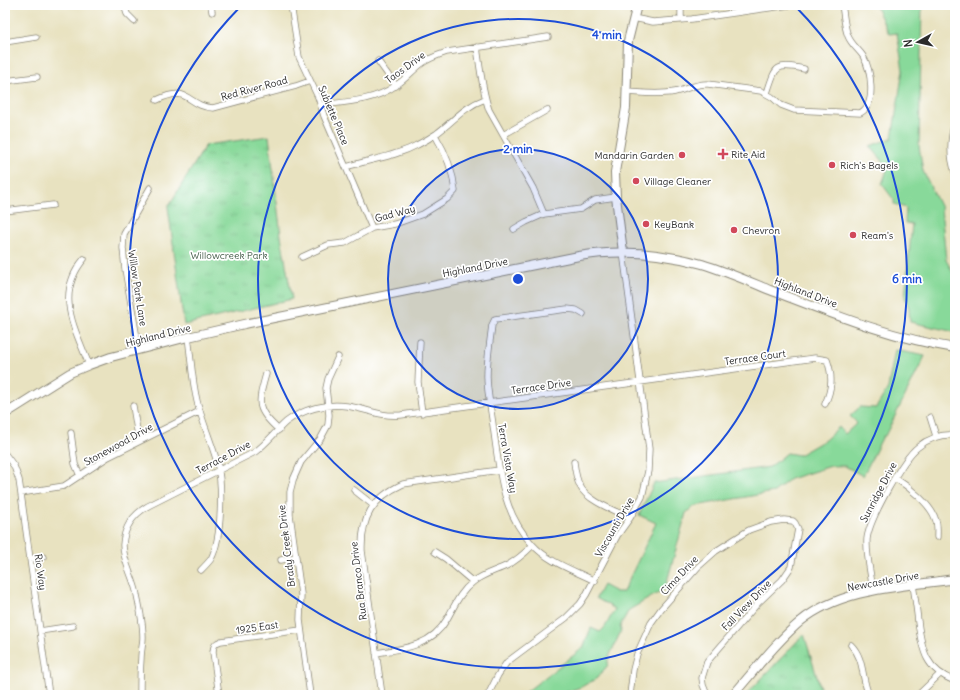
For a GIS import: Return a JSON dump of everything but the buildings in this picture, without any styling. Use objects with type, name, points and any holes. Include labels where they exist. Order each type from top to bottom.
[{"type":"main road","points":[[623,252],[616,197],[616,162],[625,116],[628,41],[637,5]]},
{"type":"main road","name":"Highland Drive","points":[[5,414],[61,379],[89,365],[111,357],[188,337],[376,296],[600,253],[623,252],[661,255],[703,264],[882,331],[923,342],[955,348]]},
{"type":"main road","name":"Newcastle Drive","points":[[733,695],[802,620],[825,606],[854,595],[873,591],[955,579]]},
{"type":"street","points":[[124,5],[127,14],[134,21]]},
{"type":"street","points":[[211,5],[212,12]]},
{"type":"street","name":"Sublette Place","points":[[291,5],[298,52],[302,66],[321,105],[372,228]]},
{"type":"street","points":[[680,5],[681,20]]},
{"type":"street","points":[[633,18],[653,22],[681,20],[756,7],[790,5]]},
{"type":"street","points":[[627,92],[667,93],[704,84],[767,93],[781,105],[794,110],[854,114],[864,111],[868,106],[870,82],[867,64],[847,35],[842,5]]},
{"type":"street","points":[[5,42],[36,37]]},
{"type":"street","name":"Taos Drive","points":[[321,105],[367,98],[386,92],[396,86],[422,63],[447,52],[548,37]]},
{"type":"street","points":[[477,47],[489,110],[533,188],[544,214]]},
{"type":"street","points":[[378,61],[396,86]]},
{"type":"street","points":[[767,93],[772,76],[778,68],[788,66],[804,69]]},
{"type":"street","points":[[5,81],[37,77]]},
{"type":"street","name":"Red River Road","points":[[157,100],[167,96],[179,94],[202,106],[213,108],[296,86],[310,80]]},
{"type":"street","points":[[346,167],[363,161],[400,153],[434,135],[466,108],[486,99]]},
{"type":"street","points":[[503,136],[548,110]]},
{"type":"street","points":[[955,122],[950,148],[955,172]]},
{"type":"street","name":"Gad Way","points":[[302,257],[328,246],[345,243],[372,228],[395,224],[423,214],[447,199],[455,191],[454,180],[447,156],[434,135]]},
{"type":"street","name":"Willow Park Lane","points":[[140,350],[125,269],[122,239],[150,188]]},
{"type":"street","points":[[514,229],[544,214],[581,209],[595,200],[616,197]]},
{"type":"street","points":[[5,211],[53,205]]},
{"type":"street","name":"Viscounti Drive","points":[[488,695],[502,668],[507,662],[573,612],[586,595],[595,581],[617,536],[630,518],[642,497],[646,485],[649,461],[623,252]]},
{"type":"street","points":[[84,259],[76,269],[70,285],[69,307],[73,323],[89,365]]},
{"type":"street","name":"Terra Vista Way","points":[[583,314],[576,310],[567,309],[495,319],[492,325],[487,382],[499,470],[510,512],[524,535],[533,546],[552,560],[595,581]]},
{"type":"street","points":[[188,337],[196,394],[218,470],[220,525],[212,558],[201,570]]},
{"type":"street","points":[[420,342],[418,373],[422,412]]},
{"type":"street","name":"Brady Creek Drive","points":[[310,695],[301,630],[301,594],[290,515],[290,492],[293,480],[301,462],[325,432],[328,425],[326,388],[328,379],[338,356]]},
{"type":"street","name":"Terrace Court","points":[[640,382],[821,358],[827,360],[832,382],[830,394],[825,404]]},
{"type":"street","points":[[266,374],[260,396],[261,410],[279,430]]},
{"type":"street","name":"Terrace Drive","points":[[140,695],[140,665],[143,645],[143,630],[136,589],[123,546],[125,534],[134,517],[143,509],[258,449],[286,423],[303,412],[328,406],[346,406],[385,416],[394,416],[640,382]]},
{"type":"street","points":[[133,406],[137,430],[142,440]]},
{"type":"street","name":"Stonewood Drive","points":[[21,493],[64,486],[104,460],[200,411]]},
{"type":"street","points":[[930,417],[936,436]]},
{"type":"street","points":[[71,433],[75,464],[80,476]]},
{"type":"street","name":"Sunridge Drive","points":[[873,591],[867,549],[869,527],[895,478],[910,454],[926,441],[936,436],[955,435]]},
{"type":"street","name":"Rio Way","points":[[5,454],[9,458],[16,472],[21,493],[49,695]]},
{"type":"street","points":[[574,462],[577,478],[583,492],[594,500],[630,518]]},
{"type":"street","name":"Rua Branco Drive","points":[[382,695],[362,551],[361,539],[367,516],[373,505],[391,489],[403,484],[499,470]]},
{"type":"street","points":[[895,478],[903,483],[932,511],[937,524],[937,537]]},
{"type":"street","points":[[354,490],[373,505]]},
{"type":"street","name":"Cima Drive","points":[[630,695],[633,670],[637,654],[652,623],[660,609],[698,567],[716,551],[749,530],[771,522],[788,520],[796,523]]},
{"type":"street","name":"Fall View Drive","points":[[707,695],[702,678],[707,662],[758,603],[782,580],[789,571],[794,559],[798,529],[796,523]]},
{"type":"street","points":[[376,653],[411,648],[432,637],[447,620],[457,600],[473,582],[515,561],[533,546]]},
{"type":"street","points":[[435,552],[446,559],[473,582]]},
{"type":"street","points":[[30,559],[43,557]]},
{"type":"street","points":[[281,560],[296,557]]},
{"type":"street","points":[[913,585],[923,648],[933,668],[940,674],[955,681]]},
{"type":"street","points":[[40,631],[73,626]]},
{"type":"street","name":"1925 East","points":[[219,695],[213,652],[213,647],[216,644],[221,641],[301,630]]},
{"type":"street","points":[[851,645],[860,659],[863,677],[869,695]]},
{"type":"street","points":[[918,695],[940,674]]},
{"type":"green space","points":[[875,5],[922,5],[919,146],[923,171],[941,208],[946,260],[955,276],[955,332],[910,322],[909,308],[905,297],[912,224],[905,223],[906,208],[894,204],[894,200],[882,184],[888,167],[870,146],[892,138],[903,70],[897,33],[889,34]]},
{"type":"green space","name":"Willowcreek Park","points":[[269,136],[281,236],[292,299],[184,325],[168,207],[206,145]]},
{"type":"green space","points":[[895,350],[925,356],[863,476],[845,466],[831,466],[790,479],[774,492],[695,506],[686,513],[665,589],[629,610],[620,626],[621,631],[608,659],[608,665],[596,679],[581,687],[558,695],[522,695],[583,648],[591,628],[600,632],[605,627],[615,609],[596,598],[603,585],[616,592],[623,592],[656,523],[639,515],[654,483],[770,467],[787,453],[799,455],[825,440],[839,427],[845,434],[857,423],[850,416],[860,407],[876,408],[888,388]]},
{"type":"green space","points":[[804,634],[820,687],[814,695],[746,695]]},
{"type":"place","name":"Rite Aid","points":[[723,154]]},
{"type":"place","name":"Mandarin Garden","points":[[682,155]]},
{"type":"place","name":"Rich's Bagels","points":[[832,165]]},
{"type":"place","name":"Village Cleaner","points":[[636,181]]},
{"type":"place","name":"KeyBank","points":[[646,224]]},
{"type":"place","name":"Chevron","points":[[734,230]]},
{"type":"place","name":"Ream's","points":[[853,235]]}]
